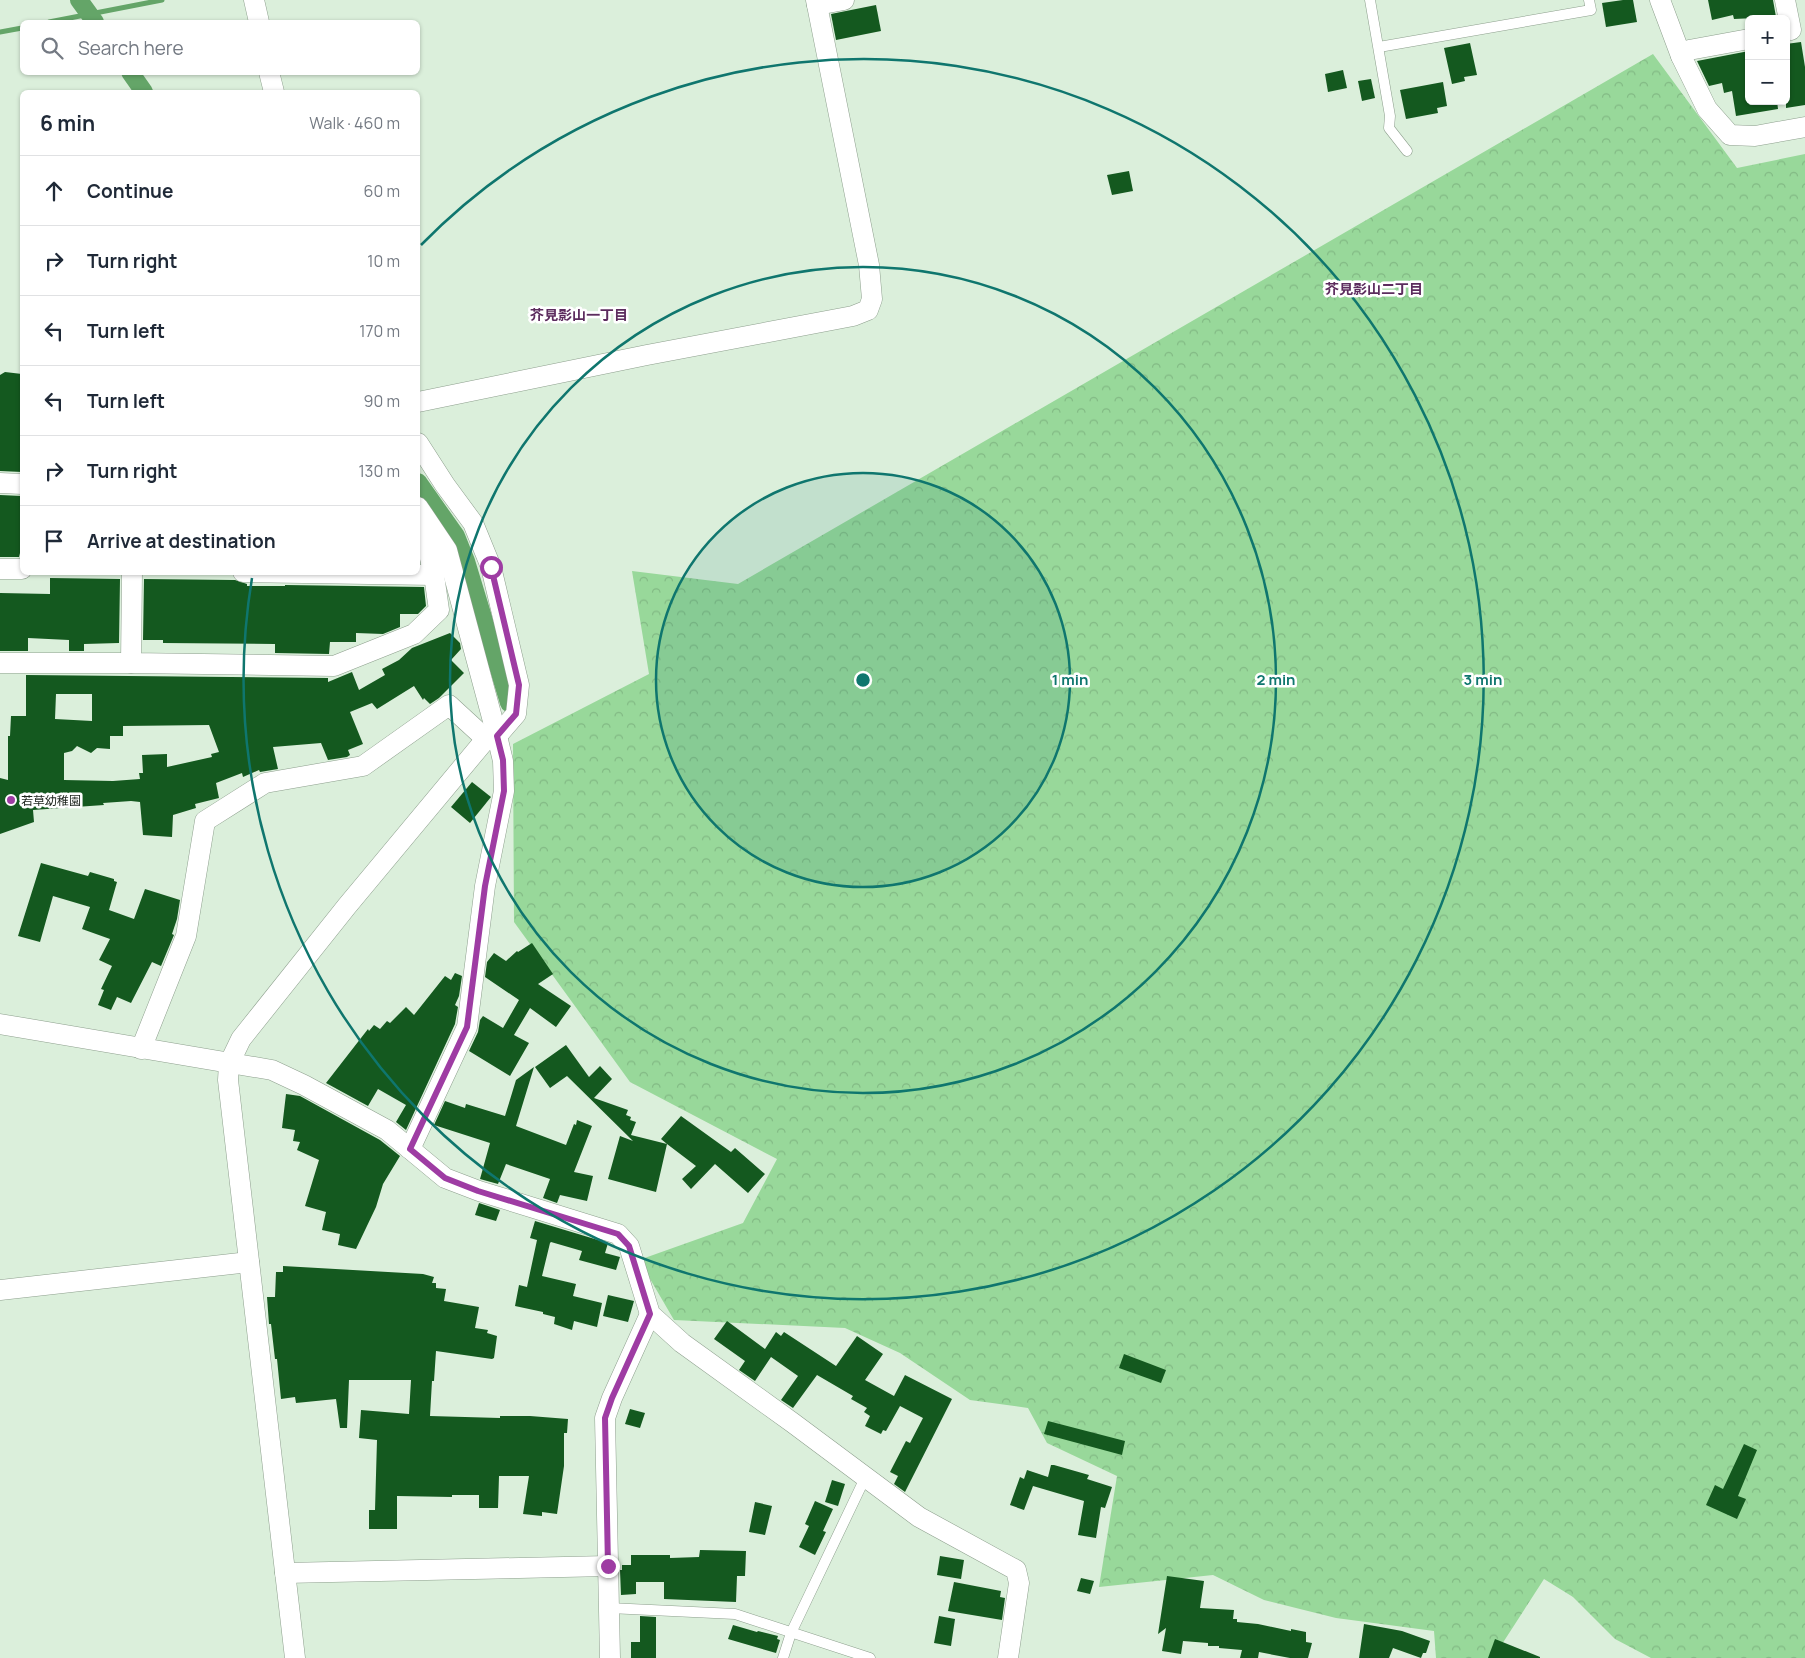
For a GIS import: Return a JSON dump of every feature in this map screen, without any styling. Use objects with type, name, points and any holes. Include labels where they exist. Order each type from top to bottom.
[{"type":"street","points":[[254,0],[259,20]]},
{"type":"street","points":[[420,402],[638,356],[852,316],[868,310],[872,299],[869,265],[817,3],[844,0]]},
{"type":"street","points":[[1660,0],[1681,56],[1707,109],[1730,135],[1755,136],[1805,127]]},
{"type":"street","points":[[1785,0],[1794,30]]},
{"type":"street","points":[[1681,56],[1689,50],[1745,40]]},
{"type":"street","points":[[271,75],[274,90]]},
{"type":"street","points":[[295,1658],[228,1080],[229,1064],[241,1039],[347,906],[492,738],[516,714],[519,685],[491,567],[473,523],[444,485],[420,446]]},
{"type":"street","points":[[0,483],[20,484]]},
{"type":"street","points":[[410,1149],[467,1027],[485,886],[504,791],[503,760],[492,738],[447,550],[420,510]]},
{"type":"street","points":[[0,663],[334,666],[414,634],[439,610],[429,554],[420,536]]},
{"type":"street","points":[[0,568],[20,569]]},
{"type":"street","points":[[131,663],[132,575]]},
{"type":"street","points":[[420,575],[434,575]]},
{"type":"street","points":[[141,1049],[186,936],[205,821],[265,783],[363,766],[449,706],[492,738]]},
{"type":"street","points":[[0,1024],[272,1070],[304,1085],[387,1130],[445,1178],[478,1191],[618,1234],[629,1246],[650,1314],[682,1343],[919,1517],[1016,1570],[1019,1583],[1008,1658]]},
{"type":"street","points":[[0,1290],[249,1262]]},
{"type":"street","points":[[610,1658],[605,1418],[612,1398],[650,1314]]},
{"type":"street","points":[[285,1573],[608,1566]]},
{"type":"lane","points":[[1370,0],[1390,116],[1389,128],[1407,151]]},
{"type":"lane","points":[[1379,47],[1591,10],[1589,0]]},
{"type":"lane","points":[[783,1658],[791,1632],[865,1478]]},
{"type":"lane","points":[[609,1608],[735,1614],[870,1658]]},
{"type":"green space","points":[[1653,54],[1737,168],[1805,154],[1805,1658],[1651,1658],[1615,1639],[1573,1597],[1544,1579],[1493,1658],[1436,1658],[1434,1631],[1336,1618],[1264,1600],[1213,1575],[1099,1587],[1117,1476],[1047,1443],[1028,1408],[970,1400],[900,1353],[845,1328],[674,1320],[639,1260],[743,1223],[777,1159],[630,1082],[514,922],[513,744],[649,674],[632,571],[738,584]]},
{"type":"building","points":[[1633,0],[1637,22],[1606,27],[1602,3]]},
{"type":"building","points":[[1708,0],[1773,0],[1776,15],[1745,15],[1745,18],[1734,19],[1733,15],[1712,20]]},
{"type":"building","points":[[876,5],[881,31],[836,40],[831,14]]},
{"type":"building","points":[[1801,42],[1805,67],[1805,105],[1786,108],[1786,105],[1790,105],[1790,43]]},
{"type":"building","points":[[1470,43],[1477,75],[1464,77],[1465,81],[1452,84],[1444,48]]},
{"type":"building","points":[[1745,52],[1745,105],[1778,105],[1778,109],[1736,116],[1732,91],[1724,93],[1722,83],[1709,86],[1697,61]]},
{"type":"building","points":[[1343,70],[1347,88],[1328,92],[1325,74]]},
{"type":"building","points":[[1371,79],[1375,98],[1362,101],[1358,81]]},
{"type":"building","points":[[1443,82],[1447,106],[1437,108],[1438,113],[1406,119],[1400,90]]},
{"type":"building","points":[[1129,171],[1133,191],[1112,195],[1107,175]]},
{"type":"building","points":[[5,372],[20,374],[20,472],[0,471],[0,375]]},
{"type":"building","points":[[0,495],[20,496],[19,557],[0,557]]},
{"type":"building","points":[[50,578],[120,579],[119,643],[84,644],[84,651],[69,651],[69,640],[28,638],[28,651],[0,651],[0,593],[50,594]]},
{"type":"building","points":[[144,579],[235,580],[247,584],[247,586],[424,587],[426,606],[418,614],[400,614],[400,627],[383,634],[356,633],[356,642],[330,642],[329,654],[275,653],[275,644],[163,643],[163,640],[143,640]]},
{"type":"building","points":[[450,633],[460,643],[461,649],[451,660],[464,673],[439,698],[430,704],[424,698],[423,700],[414,686],[377,709],[372,703],[350,712],[363,744],[348,750],[350,755],[347,757],[328,760],[321,743],[273,747],[278,769],[260,772],[259,770],[243,777],[242,773],[216,783],[219,798],[195,804],[196,808],[173,815],[172,837],[143,835],[140,802],[131,801],[103,803],[104,805],[33,810],[34,822],[0,834],[0,778],[8,780],[8,736],[10,736],[11,716],[26,716],[26,675],[328,678],[328,682],[352,672],[359,690],[385,675],[382,669],[399,660],[412,648]],"holes":[[[56,694],[92,694],[92,721],[55,719]],[[209,725],[219,752],[211,754],[212,757],[167,767],[167,754],[142,755],[143,773],[139,773],[140,779],[113,781],[64,780],[64,753],[72,751],[77,746],[91,753],[97,748],[110,749],[110,736],[123,736],[123,726]]]},
{"type":"building","points":[[472,782],[491,797],[470,823],[451,807]]},
{"type":"building","points":[[41,863],[88,876],[90,872],[114,879],[117,882],[109,910],[134,919],[145,889],[180,900],[172,934],[174,935],[161,966],[152,962],[131,1003],[117,997],[111,1010],[98,1005],[104,990],[101,989],[112,966],[99,960],[110,939],[82,929],[90,907],[53,896],[40,942],[18,936]]},
{"type":"building","points":[[532,943],[553,974],[538,984],[571,1006],[556,1027],[530,1008],[514,1035],[529,1043],[510,1076],[469,1051],[483,1016],[503,1028],[519,1000],[485,977],[487,962],[494,953],[506,961],[517,951]]},
{"type":"building","points":[[455,973],[462,976],[459,996],[455,1005],[458,1007],[455,1024],[406,1130],[396,1122],[406,1105],[378,1089],[368,1106],[326,1083],[368,1029],[369,1031],[374,1025],[380,1029],[387,1021],[390,1023],[406,1007],[414,1015],[445,976],[451,980]]},
{"type":"building","points":[[566,1045],[589,1077],[600,1066],[612,1079],[594,1098],[628,1110],[626,1115],[631,1117],[630,1120],[636,1122],[631,1135],[667,1144],[656,1192],[608,1179],[620,1136],[633,1141],[567,1076],[550,1088],[535,1067]]},
{"type":"building","points":[[534,1067],[516,1126],[566,1145],[577,1120],[592,1126],[574,1172],[593,1176],[587,1201],[560,1195],[557,1203],[543,1198],[550,1179],[506,1164],[498,1184],[480,1179],[490,1143],[434,1125],[445,1101],[465,1108],[466,1104],[505,1116],[516,1080]]},
{"type":"building","points":[[286,1094],[300,1096],[380,1140],[400,1156],[383,1184],[376,1207],[356,1249],[338,1245],[340,1234],[322,1230],[326,1212],[305,1206],[319,1160],[297,1150],[300,1142],[293,1141],[295,1130],[282,1128]]},
{"type":"building","points":[[681,1116],[731,1152],[735,1148],[765,1174],[748,1193],[715,1164],[691,1189],[682,1179],[696,1166],[661,1139]]},
{"type":"building","points":[[479,1203],[500,1210],[496,1221],[475,1215]]},
{"type":"building","points":[[535,1221],[608,1243],[605,1253],[620,1257],[616,1270],[579,1260],[582,1251],[550,1243],[542,1276],[576,1284],[573,1296],[602,1303],[597,1327],[574,1321],[572,1330],[554,1324],[555,1317],[543,1314],[543,1312],[515,1306],[519,1285],[527,1287],[537,1240],[530,1238]]},
{"type":"building","points":[[283,1266],[423,1274],[434,1277],[432,1283],[436,1283],[436,1288],[446,1289],[444,1301],[479,1307],[475,1328],[488,1330],[487,1333],[497,1336],[494,1358],[436,1351],[430,1416],[500,1418],[500,1416],[530,1416],[568,1419],[567,1433],[564,1433],[564,1466],[557,1514],[542,1512],[542,1516],[523,1514],[529,1476],[499,1476],[498,1508],[479,1508],[479,1495],[452,1495],[452,1497],[397,1496],[397,1529],[369,1529],[369,1510],[375,1510],[377,1440],[359,1438],[361,1410],[409,1414],[411,1380],[349,1380],[347,1428],[340,1428],[336,1399],[296,1403],[295,1397],[281,1399],[277,1359],[275,1359],[271,1324],[269,1324],[267,1297],[275,1297],[276,1272],[283,1272]]},
{"type":"building","points":[[608,1295],[634,1301],[628,1322],[603,1316]]},
{"type":"building","points":[[727,1321],[765,1349],[776,1332],[781,1336],[784,1332],[836,1366],[857,1336],[883,1354],[865,1380],[894,1396],[905,1375],[952,1399],[905,1492],[894,1484],[898,1476],[890,1472],[906,1441],[910,1443],[923,1418],[900,1406],[886,1431],[883,1430],[881,1434],[865,1426],[870,1416],[864,1412],[867,1408],[851,1399],[853,1396],[817,1375],[793,1408],[781,1400],[798,1376],[771,1357],[755,1381],[739,1370],[745,1361],[714,1339]]},
{"type":"building","points":[[1124,1354],[1166,1370],[1161,1383],[1119,1368]]},
{"type":"building","points":[[630,1409],[645,1413],[640,1428],[625,1424]]},
{"type":"building","points":[[1048,1421],[1125,1441],[1122,1455],[1044,1434]]},
{"type":"building","points":[[1744,1444],[1757,1450],[1738,1496],[1746,1499],[1737,1519],[1706,1505],[1715,1485],[1723,1489]]},
{"type":"building","points":[[1051,1465],[1089,1475],[1087,1479],[1112,1487],[1105,1508],[1101,1507],[1096,1538],[1078,1535],[1084,1501],[1033,1486],[1024,1510],[1010,1505],[1020,1477],[1024,1479],[1027,1470],[1048,1477]]},
{"type":"building","points":[[832,1480],[845,1484],[838,1506],[825,1502]]},
{"type":"building","points":[[815,1501],[833,1509],[823,1531],[826,1532],[815,1555],[799,1547],[809,1526],[805,1524]]},
{"type":"building","points":[[755,1502],[772,1506],[765,1535],[749,1532]]},
{"type":"building","points":[[700,1550],[746,1551],[745,1576],[737,1576],[736,1602],[664,1599],[664,1582],[636,1582],[636,1594],[621,1595],[620,1570],[622,1570],[622,1565],[631,1565],[631,1555],[670,1555],[670,1558],[699,1557]]},
{"type":"building","points":[[940,1556],[964,1560],[961,1579],[937,1575]]},
{"type":"building","points":[[1167,1576],[1204,1581],[1200,1608],[1234,1610],[1233,1619],[1237,1619],[1237,1622],[1306,1632],[1306,1642],[1312,1643],[1308,1658],[1290,1658],[1259,1652],[1258,1658],[1240,1658],[1242,1650],[1208,1646],[1208,1643],[1183,1641],[1181,1654],[1162,1651],[1166,1628],[1158,1634]]},
{"type":"building","points":[[1081,1578],[1094,1581],[1090,1594],[1077,1591]]},
{"type":"building","points":[[954,1582],[1001,1591],[1000,1597],[1005,1598],[1002,1620],[948,1611]]},
{"type":"building","points":[[640,1616],[656,1617],[656,1658],[631,1658],[631,1642],[640,1642]]},
{"type":"building","points":[[939,1616],[955,1619],[951,1646],[934,1643]]},
{"type":"building","points":[[1364,1624],[1402,1631],[1430,1641],[1426,1653],[1423,1653],[1421,1658],[1393,1648],[1389,1658],[1359,1658]]},
{"type":"building","points":[[733,1625],[778,1636],[777,1639],[780,1640],[776,1653],[728,1639]]},
{"type":"building","points":[[1495,1639],[1540,1657],[1540,1658],[1488,1658]]},
{"type":"waterway","points":[[79,0],[94,20]]},
{"type":"waterway","points":[[59,20],[162,0]]},
{"type":"waterway","points":[[0,32],[20,28]]},
{"type":"waterway","points":[[132,75],[143,90]]},
{"type":"waterway","points":[[420,485],[456,536],[466,561],[509,703]]},
{"type":"place","name":"若草幼稚園","points":[[11,800]]},
{"type":"district","name":"芥見影山二丁目","points":[[1374,288]]},
{"type":"district","name":"芥見影山一丁目","points":[[579,314]]},
{"type":"route","points":[[491,567],[519,685],[516,714],[497,736],[503,760],[504,791],[485,886],[467,1027],[410,1149],[445,1178],[478,1191],[618,1234],[629,1246],[650,1314],[612,1398],[605,1418],[608,1566]]}]
